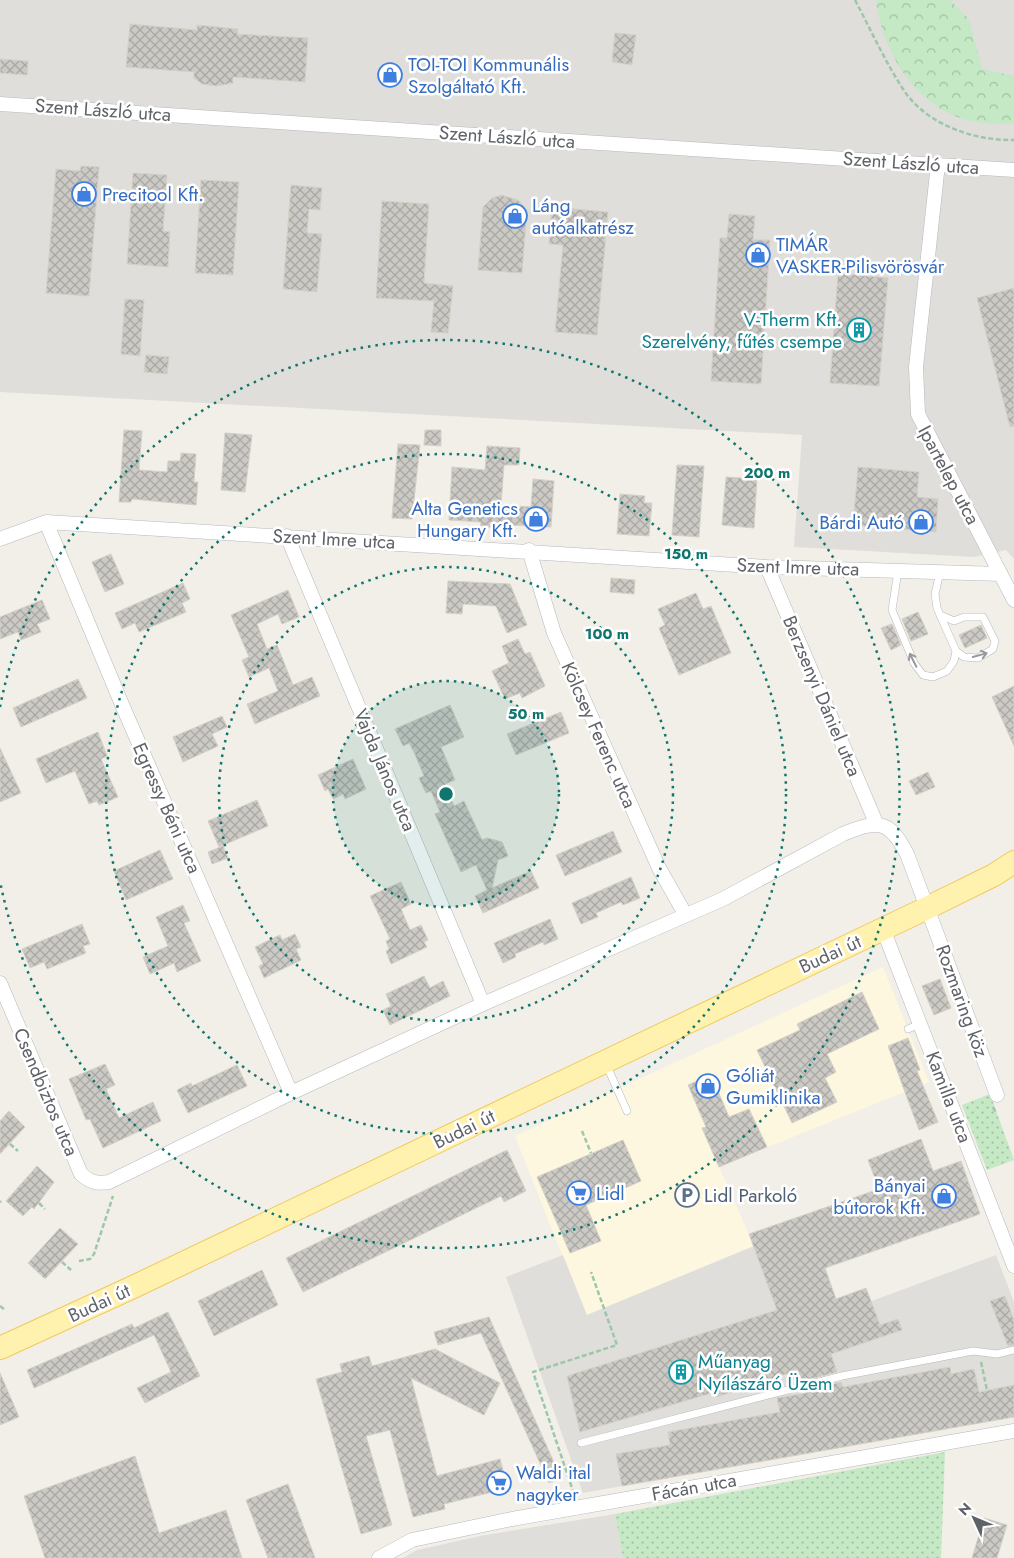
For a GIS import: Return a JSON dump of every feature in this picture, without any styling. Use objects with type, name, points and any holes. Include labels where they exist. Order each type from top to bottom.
[{"type":"main road","name":"Budai út","points":[[0,1348],[131,1288],[928,908],[994,875],[1014,862]]},
{"type":"street","name":"Szent László utca","points":[[0,104],[1014,170]]},
{"type":"street","name":"Ipartelep utca","points":[[938,164],[916,367],[918,414],[1014,600]]},
{"type":"street","name":"Szent Imre utca","points":[[0,539],[46,522],[529,550],[768,567],[1001,574]]},
{"type":"street","name":"Egressy Béni utca","points":[[46,522],[123,707],[291,1093]]},
{"type":"street","name":"Vajda János utca","points":[[287,536],[483,1004]]},
{"type":"street","name":"Kölcsey Ferenc utca","points":[[529,550],[554,632],[659,868],[685,914]]},
{"type":"street","name":"Berzsenyi Dániel utca","points":[[768,567],[877,824]]},
{"type":"street","points":[[120,1177],[291,1093],[483,1004],[757,882],[843,834],[862,827],[877,824],[895,834],[902,844],[928,908]]},
{"type":"street","name":"Rozmaring köz","points":[[928,908],[997,1095]]},
{"type":"street","name":"Kamilla utca","points":[[883,929],[914,1026],[1014,1266]]},
{"type":"street","name":"Csendbiztos utca","points":[[0,983],[81,1174],[88,1181],[98,1184],[120,1177]]},
{"type":"street","name":"Fácán utca","points":[[379,1558],[412,1540],[578,1507],[1014,1431]]},
{"type":"lane","points":[[898,571],[892,610],[914,663],[922,675],[933,677],[947,671],[954,661],[956,651]]},
{"type":"lane","points":[[940,572],[935,594],[940,615],[956,651],[964,657],[978,658],[992,651],[995,641],[983,617],[964,617],[954,621],[940,615]]},
{"type":"lane","points":[[605,1062],[627,1111]]},
{"type":"lane","points":[[581,1443],[842,1376],[974,1351],[997,1354],[1014,1350]]},
{"type":"path","points":[[855,0],[906,93],[929,116],[957,131],[997,140],[1014,140]]},
{"type":"path","points":[[582,1131],[591,1153]]},
{"type":"path","points":[[10,1144],[18,1151]]},
{"type":"path","points":[[79,1261],[90,1259],[94,1254],[120,1177]]},
{"type":"path","points":[[39,1203],[45,1209]]},
{"type":"path","points":[[62,1262],[71,1270]]},
{"type":"path","points":[[578,1507],[533,1372],[617,1345],[591,1272]]},
{"type":"path","points":[[0,1306],[5,1310]]},
{"type":"path","points":[[979,1352],[987,1390]]},
{"type":"shaded area","points":[[0,0],[1014,0],[1014,559],[1006,550],[974,557],[794,547],[802,435],[0,392]]},
{"type":"shaded area","points":[[883,967],[929,1082],[719,1167],[754,1246],[586,1315],[515,1136]]},
{"type":"shaded area","points":[[754,1246],[777,1310],[842,1312],[996,1255],[1014,1302],[1014,1417],[583,1493],[506,1277],[563,1255],[587,1315]]},
{"type":"shaded area","points":[[615,1514],[623,1558],[403,1558],[417,1550],[485,1535]]},
{"type":"green space","points":[[876,0],[950,0],[969,19],[982,69],[1014,76],[1014,123],[983,123],[961,118],[942,109],[924,96],[909,81],[887,42]]},
{"type":"green space","points":[[990,1094],[1014,1160],[987,1170],[962,1105]]},
{"type":"green space","points":[[945,1452],[941,1558],[623,1558],[615,1514]]},
{"type":"building","points":[[130,24],[197,30],[197,25],[238,29],[237,34],[308,38],[305,82],[233,77],[233,83],[217,86],[202,84],[194,78],[194,72],[126,67]]},
{"type":"building","points":[[615,33],[636,35],[632,65],[612,62]]},
{"type":"building","points":[[0,59],[28,61],[27,75],[0,73]]},
{"type":"building","points":[[81,166],[99,167],[89,296],[46,293],[56,169],[80,171]]},
{"type":"building","points":[[133,173],[167,175],[163,231],[170,232],[168,267],[127,264]]},
{"type":"building","points":[[201,180],[239,182],[233,275],[195,273]]},
{"type":"building","points":[[291,185],[322,188],[320,210],[309,209],[307,233],[322,234],[317,292],[283,289]]},
{"type":"building","points":[[501,195],[518,200],[527,210],[522,273],[478,270],[483,207],[492,198]]},
{"type":"building","points":[[382,201],[429,204],[424,283],[453,286],[448,333],[431,332],[434,301],[376,298]]},
{"type":"building","points":[[552,207],[608,212],[597,335],[555,332],[563,245],[549,244]]},
{"type":"building","points":[[729,214],[755,216],[753,240],[770,240],[761,384],[711,381],[720,238],[727,238]]},
{"type":"building","name":"V-Therm Kft. Szerelvény, fűtés csempe","points":[[838,273],[888,278],[879,386],[830,383]]},
{"type":"building","points":[[1014,288],[1014,426],[1010,427],[977,298]]},
{"type":"building","points":[[125,299],[144,300],[140,356],[121,354]]},
{"type":"building","points":[[146,355],[169,357],[167,374],[144,372]]},
{"type":"building","points":[[124,430],[142,431],[139,470],[167,472],[168,461],[180,461],[181,453],[196,454],[194,482],[198,482],[196,505],[132,499],[131,502],[119,502]]},
{"type":"building","points":[[425,430],[441,430],[441,446],[424,445]]},
{"type":"building","points":[[225,433],[252,435],[245,492],[221,490]]},
{"type":"building","points":[[398,444],[420,445],[412,519],[392,518]]},
{"type":"building","points":[[487,446],[520,448],[519,465],[504,465],[501,505],[531,507],[533,479],[554,481],[551,527],[511,525],[511,529],[480,527],[481,522],[449,520],[452,467],[485,470]]},
{"type":"building","points":[[677,465],[704,466],[699,537],[672,535]]},
{"type":"building","points":[[858,467],[919,472],[917,497],[938,499],[936,532],[853,525]]},
{"type":"building","points":[[726,477],[757,479],[754,528],[722,525]]},
{"type":"building","points":[[620,494],[645,496],[644,503],[652,503],[649,536],[617,534]]},
{"type":"building","points":[[111,554],[124,584],[105,592],[92,562]]},
{"type":"building","points":[[611,578],[635,580],[634,594],[610,592]]},
{"type":"building","points":[[448,581],[510,584],[527,625],[507,633],[496,606],[463,604],[462,614],[446,613]]},
{"type":"building","points":[[183,583],[190,599],[182,603],[186,612],[139,632],[135,623],[122,629],[115,613]]},
{"type":"building","points":[[288,590],[299,617],[282,624],[278,614],[257,624],[267,649],[277,645],[293,685],[312,677],[320,696],[255,724],[247,704],[278,691],[269,668],[249,677],[242,660],[249,657],[231,615]]},
{"type":"building","points":[[696,593],[703,609],[711,606],[731,653],[679,675],[659,628],[665,625],[658,609]]},
{"type":"building","points":[[42,600],[50,619],[37,624],[41,632],[21,640],[18,632],[0,639],[0,617]]},
{"type":"building","points":[[918,612],[928,634],[911,641],[902,619]]},
{"type":"building","points":[[892,624],[901,645],[891,650],[881,628]]},
{"type":"building","points":[[981,625],[987,638],[965,648],[959,635]]},
{"type":"building","points":[[518,639],[525,654],[530,652],[545,686],[522,698],[520,693],[505,699],[492,671],[509,663],[502,646]]},
{"type":"building","points":[[78,679],[87,698],[21,727],[13,708]]},
{"type":"building","points":[[1014,686],[1014,746],[992,697]]},
{"type":"building","points":[[450,705],[464,737],[441,747],[455,780],[445,784],[454,806],[464,801],[482,840],[487,838],[502,842],[508,856],[498,860],[492,888],[531,871],[539,888],[483,913],[475,896],[487,890],[476,865],[461,872],[435,814],[440,812],[431,791],[426,793],[419,778],[424,776],[414,752],[409,743],[403,746],[395,729]]},
{"type":"building","points":[[561,712],[569,733],[516,755],[507,734]]},
{"type":"building","points":[[222,716],[227,727],[212,734],[218,746],[183,762],[173,737]]},
{"type":"building","points":[[98,732],[107,756],[101,759],[118,797],[99,805],[97,801],[89,804],[75,771],[46,783],[36,759]]},
{"type":"building","points":[[0,748],[21,793],[0,802]]},
{"type":"building","points":[[353,759],[366,789],[345,799],[343,794],[333,799],[328,789],[325,791],[318,775]]},
{"type":"building","points":[[928,772],[935,787],[916,795],[909,781]]},
{"type":"building","points":[[257,800],[268,826],[219,847],[208,821]]},
{"type":"building","points":[[613,831],[622,852],[565,876],[556,855]]},
{"type":"building","points":[[223,846],[228,858],[212,864],[208,852]]},
{"type":"building","points":[[160,850],[173,879],[126,900],[114,871]]},
{"type":"building","points":[[631,877],[640,898],[623,905],[621,902],[596,913],[598,917],[581,924],[572,903]]},
{"type":"building","points":[[401,882],[411,904],[401,909],[410,930],[421,925],[428,940],[424,942],[427,947],[391,964],[386,951],[389,949],[386,941],[390,939],[370,896]]},
{"type":"building","points":[[183,905],[190,921],[184,923],[201,961],[177,972],[174,963],[150,974],[143,957],[168,946],[156,917]]},
{"type":"building","points":[[550,919],[558,939],[544,945],[543,942],[515,954],[516,957],[503,963],[494,943]]},
{"type":"building","points":[[82,924],[90,944],[83,946],[86,953],[47,969],[44,962],[30,968],[22,949]]},
{"type":"building","points":[[295,934],[301,947],[296,949],[301,960],[264,978],[259,966],[263,964],[255,947],[280,935],[282,940]]},
{"type":"building","points":[[424,976],[430,988],[443,981],[450,996],[390,1025],[383,1010],[391,1006],[386,994]]},
{"type":"building","points":[[940,979],[951,1008],[934,1015],[922,986]]},
{"type":"building","points":[[862,992],[879,1029],[827,1054],[836,1072],[825,1078],[837,1102],[792,1123],[757,1050],[800,1030],[797,1024]]},
{"type":"building","points":[[908,1038],[920,1070],[917,1071],[938,1122],[919,1130],[888,1046]]},
{"type":"building","points":[[105,1064],[115,1085],[106,1089],[119,1118],[153,1102],[161,1121],[103,1148],[90,1119],[86,1120],[69,1079]]},
{"type":"building","points":[[237,1065],[247,1086],[188,1113],[177,1090],[191,1083],[192,1086]]},
{"type":"building","points":[[711,1075],[729,1117],[749,1109],[767,1147],[719,1167],[702,1128],[706,1127],[688,1085]]},
{"type":"building","points":[[9,1111],[25,1127],[0,1154],[0,1121]]},
{"type":"building","points":[[921,1139],[933,1171],[961,1161],[980,1214],[825,1268],[836,1299],[866,1288],[880,1325],[898,1319],[902,1330],[831,1354],[837,1372],[802,1381],[798,1370],[717,1397],[715,1392],[580,1432],[567,1376],[777,1310],[749,1234],[879,1189],[868,1160]]},
{"type":"building","name":"Lidl","points":[[623,1140],[641,1181],[586,1205],[601,1241],[570,1253],[537,1177]]},
{"type":"building","points":[[507,1150],[526,1191],[504,1202],[501,1196],[303,1292],[286,1258]]},
{"type":"building","points":[[37,1166],[54,1182],[34,1209],[32,1207],[23,1216],[6,1201]]},
{"type":"building","points":[[60,1228],[78,1244],[45,1279],[28,1263]]},
{"type":"building","points":[[262,1270],[278,1305],[214,1336],[198,1301]]},
{"type":"building","points":[[1005,1296],[1014,1320],[1014,1345],[1008,1346],[990,1301]]},
{"type":"building","points":[[168,1312],[200,1376],[145,1403],[137,1388],[171,1372],[154,1335],[34,1388],[27,1370],[132,1324],[134,1328]]},
{"type":"building","points":[[489,1317],[561,1478],[549,1483],[481,1333],[438,1345],[434,1332]]},
{"type":"building","points":[[435,1349],[500,1383],[484,1415],[411,1378],[437,1476],[500,1459],[508,1488],[444,1504],[445,1509],[413,1517],[390,1430],[366,1436],[392,1525],[361,1534],[316,1379],[342,1372],[340,1364],[369,1356],[372,1366]]},
{"type":"building","points":[[950,1367],[951,1374],[974,1369],[979,1392],[1014,1385],[1014,1417],[622,1486],[616,1454],[670,1445],[668,1432],[780,1412],[777,1398],[806,1393],[805,1391],[841,1382],[843,1387]]},
{"type":"building","points":[[0,1373],[19,1417],[0,1425]]},
{"type":"building","points":[[135,1456],[159,1533],[226,1510],[242,1558],[45,1558],[24,1496]]},
{"type":"building","points":[[288,1484],[315,1558],[268,1558],[246,1500]]},
{"type":"building","points":[[984,1518],[1007,1525],[997,1558],[972,1558]]},
{"type":"place","name":"TOI-TOI Kommunális Szolgáltató Kft.","points":[[390,75]]},
{"type":"place","name":"Precitool Kft.","points":[[84,194]]},
{"type":"place","name":"Láng autóalkatrész","points":[[515,216]]},
{"type":"place","name":"TIMÁR VASKER-Pilisvörösvár","points":[[758,255]]},
{"type":"place","name":"V-Therm Kft. Szerelvény, fűtés csempe","points":[[859,330]]},
{"type":"place","name":"Alta Genetics Hungary Kft.","points":[[536,519]]},
{"type":"place","name":"Bárdi Autó","points":[[921,522]]},
{"type":"place","name":"Góliát Gumiklinika","points":[[708,1086]]},
{"type":"place","name":"Lidl","points":[[579,1193]]},
{"type":"place","name":"Lidl Parkoló","points":[[687,1195]]},
{"type":"place","name":"Bányai bútorok Kft.","points":[[944,1196]]},
{"type":"place","name":"Műanyag Nyílászáró Üzem","points":[[681,1372]]},
{"type":"place","name":"Waldi ital nagyker","points":[[499,1483]]}]
